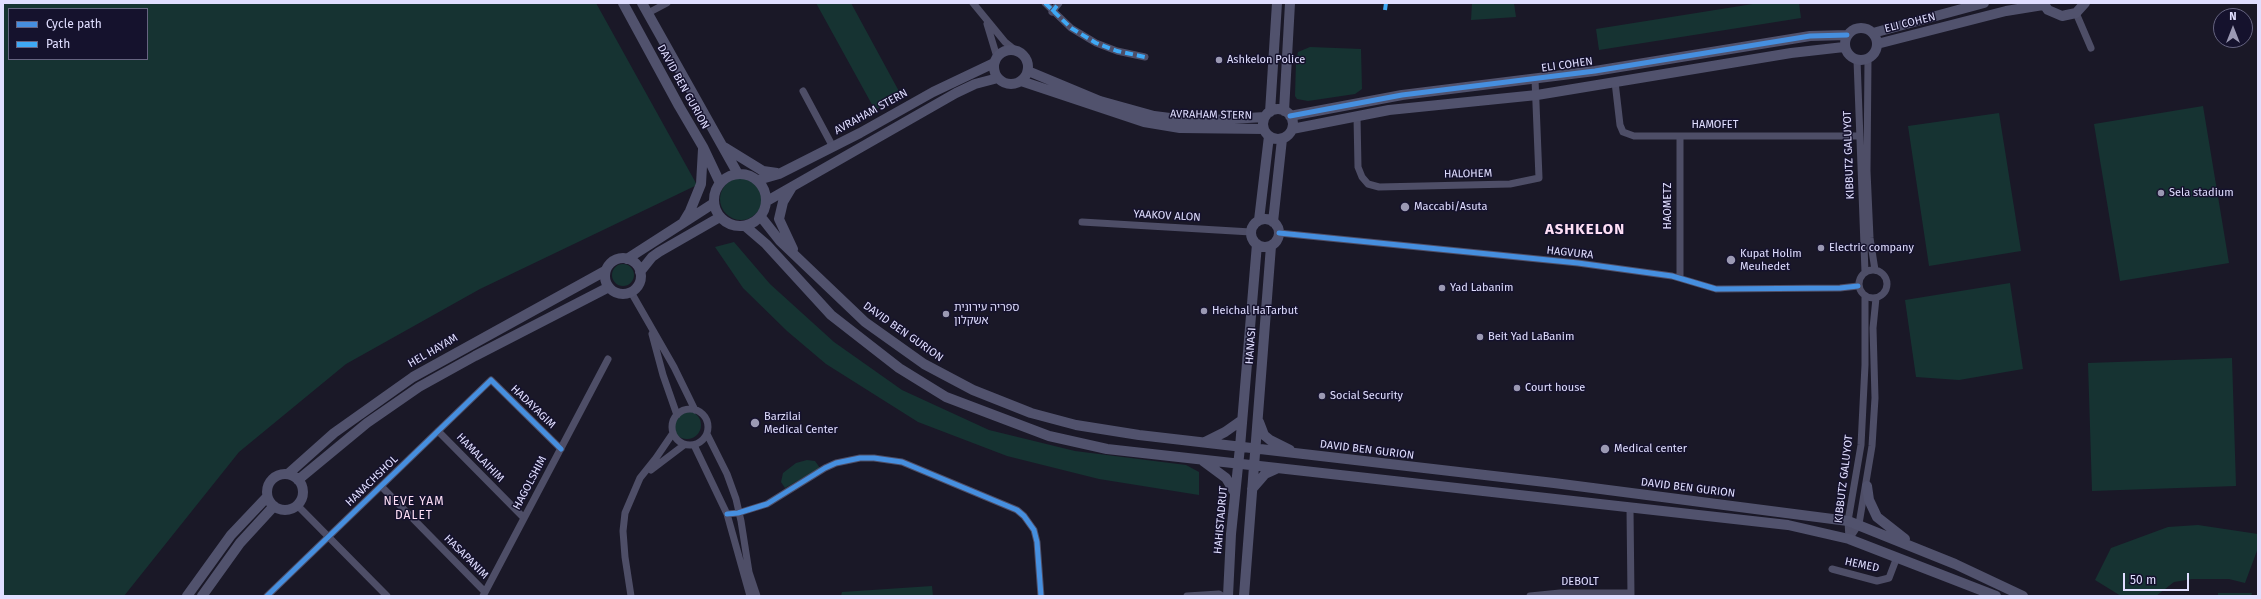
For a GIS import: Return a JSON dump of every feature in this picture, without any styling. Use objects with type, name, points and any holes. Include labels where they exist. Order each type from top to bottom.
[{"type":"main road","name":"DAVID BEN GURION","points":[[623,3],[703,147],[720,183]]},
{"type":"main road","name":"DAVID BEN GURION","points":[[642,3],[738,174]]},
{"type":"main road","points":[[1259,220],[1277,3]]},
{"type":"main road","points":[[1282,139],[1292,130],[1292,120],[1287,113],[1290,3]]},
{"type":"main road","name":"ELI COHEN","points":[[1873,33],[1984,3]]},
{"type":"main road","points":[[2043,4],[2048,10],[2062,16],[2076,13],[2085,3]]},
{"type":"main road","name":"ELI COHEN","points":[[1877,44],[2006,10],[2043,4]]},
{"type":"main road","points":[[1860,28],[1873,33],[1877,44],[1875,52],[1863,59],[1849,56],[1844,47],[1847,34],[1860,28]]},
{"type":"main road","name":"ELI COHEN","points":[[1287,113],[1402,95],[1535,79],[1810,36],[1847,34]]},
{"type":"main road","points":[[1292,130],[1389,110],[1537,94],[1806,50],[1844,47]]},
{"type":"main road","points":[[1015,50],[1020,52],[1027,60],[1028,71],[1021,81],[1011,84],[998,78],[995,74],[995,60],[1005,51],[1015,50]]},
{"type":"main road","name":"AVRAHAM STERN","points":[[758,180],[779,174],[995,60]]},
{"type":"main road","name":"AVRAHAM STERN","points":[[1028,71],[1100,101],[1154,116],[1194,121],[1268,114]]},
{"type":"main road","points":[[767,201],[956,93],[975,84],[998,78]]},
{"type":"main road","name":"AVRAHAM STERN","points":[[1021,81],[1144,122],[1180,128],[1266,133]]},
{"type":"main road","points":[[1268,114],[1274,110],[1287,113]]},
{"type":"main road","points":[[1266,133],[1282,139]]},
{"type":"main road","points":[[1273,222],[1270,220],[1259,220],[1255,223],[1251,232],[1253,240],[1257,244],[1262,246],[1271,246],[1277,240],[1279,233],[1273,222],[1282,139]]},
{"type":"main road","points":[[722,146],[763,171],[779,174]]},
{"type":"main road","points":[[682,224],[690,211],[701,184],[703,147]]},
{"type":"main road","points":[[738,174],[750,175],[758,180],[765,190],[767,201],[761,217],[754,223],[745,226],[731,225],[720,217],[714,203],[715,191],[720,183],[726,178],[738,174]]},
{"type":"main road","points":[[792,186],[783,202],[779,219],[782,230],[799,259]]},
{"type":"main road","points":[[627,259],[714,203]]},
{"type":"main road","points":[[640,272],[652,257],[659,252],[720,217]]},
{"type":"main road","name":"DAVID BEN GURION","points":[[761,217],[780,241],[865,322],[924,364],[973,390],[1031,413],[1076,425],[1139,435],[1554,483],[1848,521],[1859,524],[1920,550],[2023,596]]},
{"type":"main road","points":[[745,226],[766,244],[831,315],[899,368],[946,397],[1049,436],[1106,449],[1788,526],[1849,539],[1996,596]]},
{"type":"main road","name":"HANASI","points":[[1240,447],[1257,244]]},
{"type":"main road","name":"HANASI","points":[[1256,449],[1271,246]]},
{"type":"main road","points":[[622,258],[636,264],[640,272],[639,284],[631,292],[617,292],[609,287],[606,282],[605,271],[611,262],[622,258]]},
{"type":"main road","name":"HEL HAYAM","points":[[288,474],[334,433],[413,377],[605,271]]},
{"type":"main road","points":[[298,480],[367,423],[420,387],[475,356],[609,287]]},
{"type":"main road","points":[[1258,412],[1260,428],[1264,435],[1270,440],[1298,454]]},
{"type":"main road","points":[[1205,442],[1225,432],[1242,420]]},
{"type":"main road","name":"HAHISTADRUT","points":[[1228,596],[1235,493],[1240,447]]},
{"type":"main road","points":[[1244,596],[1256,449]]},
{"type":"main road","points":[[1201,460],[1217,470],[1226,478],[1235,493]]},
{"type":"main road","points":[[1252,489],[1265,474],[1278,468]]},
{"type":"main road","points":[[187,596],[230,535],[267,497],[268,485],[271,480],[276,476],[288,474],[298,480],[302,490],[302,496],[297,505],[286,509],[274,506],[267,497]]},
{"type":"main road","points":[[1867,486],[1872,510],[1877,517],[1920,550]]},
{"type":"main road","points":[[202,596],[240,543],[274,506]]},
{"type":"street","points":[[648,14],[667,3]]},
{"type":"street","points":[[973,3],[1005,42],[1015,50]]},
{"type":"street","points":[[1045,3],[1052,12],[1071,28],[1096,43],[1117,51],[1146,57]]},
{"type":"street","points":[[1052,12],[1059,3]]},
{"type":"street","points":[[2076,13],[2091,48]]},
{"type":"street","points":[[984,18],[990,30],[995,60]]},
{"type":"street","name":"KIBBUTZ GALUYOT","points":[[1863,59],[1859,136],[1864,272]]},
{"type":"street","name":"KIBBUTZ GALUYOT","points":[[1863,59],[1870,238],[1875,270]]},
{"type":"street","name":"HALOHEM","points":[[1357,117],[1358,167],[1362,177],[1368,184],[1379,187],[1510,184],[1539,178],[1537,94],[1535,79]]},
{"type":"street","name":"HAMOFET","points":[[1615,82],[1620,125],[1623,132],[1634,136],[1859,136]]},
{"type":"street","points":[[803,90],[834,146]]},
{"type":"street","name":"HAOMETZ","points":[[1680,136],[1680,277]]},
{"type":"street","name":"YAAKOV ALON","points":[[1082,222],[1251,232]]},
{"type":"street","name":"HAGVURA","points":[[1279,233],[1578,263],[1680,277],[1701,286],[1716,289],[1840,288],[1858,286]]},
{"type":"street","points":[[1875,270],[1883,274],[1887,282],[1884,294],[1876,298],[1865,297],[1858,286],[1859,278],[1864,272],[1875,270]]},
{"type":"street","points":[[631,292],[674,367],[695,410]]},
{"type":"street","name":"KIBBUTZ GALUYOT","points":[[1849,539],[1848,521],[1861,446],[1865,365],[1865,297]]},
{"type":"street","name":"KIBBUTZ GALUYOT","points":[[1849,539],[1859,524],[1867,486],[1874,422],[1873,328],[1876,298]]},
{"type":"street","points":[[650,326],[663,375],[677,415]]},
{"type":"street","name":"HAGOLSHIM","points":[[484,594],[608,359]]},
{"type":"street","name":"HADAYAGIM","points":[[491,380],[561,449]]},
{"type":"street","name":"HANACHSHOL","points":[[273,594],[328,537],[491,380]]},
{"type":"street","points":[[684,445],[675,438],[672,423],[677,415],[685,410],[695,410],[701,413],[708,422],[707,434],[727,474],[740,513],[749,572],[757,596]]},
{"type":"street","name":"HAMALAIHIM","points":[[438,431],[524,518]]},
{"type":"street","points":[[631,596],[623,531],[625,513],[640,478],[660,453],[673,433]]},
{"type":"street","points":[[640,478],[684,445],[694,445],[700,443],[707,434]]},
{"type":"street","points":[[694,445],[727,514],[750,596]]},
{"type":"street","points":[[727,514],[740,513],[773,501],[825,468],[836,463],[860,458],[874,458],[902,462],[1016,510],[1024,516],[1034,530],[1037,542],[1041,596]]},
{"type":"street","name":"HASAPANIM","points":[[381,486],[484,594]]},
{"type":"street","points":[[297,505],[387,596]]},
{"type":"street","points":[[1630,509],[1631,594]]},
{"type":"street","name":"HEMED","points":[[1832,569],[1877,581],[1889,578],[1897,557]]},
{"type":"street","name":"DEBOLT","points":[[1530,596],[1560,593],[1631,594]]},
{"type":"street","points":[[1187,596],[1220,594],[1222,596]]},
{"type":"green space","points":[[3,3],[596,3],[697,185],[480,289],[346,364],[239,452],[124,596],[3,596]]},
{"type":"green space","points":[[816,3],[851,3],[901,95],[875,110]]},
{"type":"green space","points":[[1472,3],[1514,3],[1516,17],[1471,20]]},
{"type":"green space","points":[[1759,3],[1799,3],[1801,18],[1599,50],[1596,29]]},
{"type":"green space","points":[[1310,47],[1361,49],[1362,89],[1355,94],[1308,101],[1297,99],[1295,96],[1296,61],[1298,52]]},
{"type":"green space","name":"Sela stadium","points":[[2203,106],[2229,263],[2120,281],[2094,124]]},
{"type":"green space","points":[[1999,113],[2021,251],[1929,266],[1908,126]]},
{"type":"green space","points":[[737,178],[745,178],[753,181],[759,187],[762,199],[759,211],[753,217],[745,220],[737,220],[729,217],[723,211],[720,203],[720,195],[723,187],[729,181]]},
{"type":"green space","points":[[734,242],[770,284],[834,342],[902,390],[989,430],[1075,451],[1186,465],[1199,472],[1199,495],[1099,479],[1007,456],[918,422],[826,364],[787,331],[743,288],[715,247]]},
{"type":"green space","points":[[623,264],[631,267],[634,275],[631,283],[623,286],[615,283],[612,275],[615,267]]},
{"type":"green space","points":[[2010,283],[2023,369],[1959,380],[1916,377],[1905,300]]},
{"type":"green space","points":[[2232,358],[2236,486],[2092,491],[2088,363]]},
{"type":"green space","points":[[687,411],[697,415],[701,425],[697,435],[687,439],[677,435],[673,425],[677,415]]},
{"type":"green space","points":[[807,460],[815,461],[820,468],[785,488],[781,482],[783,473],[796,463]]},
{"type":"green space","points":[[2198,525],[2258,534],[2258,548],[2245,583],[2229,579],[2192,579],[2174,582],[2156,596],[2121,596],[2095,580],[2111,548],[2168,527]]},
{"type":"green space","points":[[932,586],[933,596],[841,596],[842,592]]},
{"type":"green space","points":[[2218,593],[2252,593],[2251,596],[2218,596]]},
{"type":"marked path","points":[[1045,3],[1071,28],[1096,43],[1117,51],[1145,57]]},
{"type":"marked path","points":[[1052,12],[1059,3]]},
{"type":"marked path","points":[[1385,10],[1386,3]]},
{"type":"cycle path","points":[[1290,116],[1402,95],[1595,71],[1810,36],[1847,35]]},
{"type":"cycle path","points":[[1279,233],[1578,263],[1672,276],[1716,289],[1840,288],[1858,286]]},
{"type":"cycle path","points":[[267,596],[491,380],[561,449]]},
{"type":"cycle path","points":[[727,514],[738,513],[767,504],[825,468],[836,463],[860,458],[874,458],[902,462],[1017,510],[1024,516],[1034,530],[1037,542],[1041,596]]},
{"type":"place","name":"Ashkelon Police","points":[[1219,60]]},
{"type":"place","name":"Sela stadium","points":[[2161,193]]},
{"type":"place","name":"Maccabi/Asuta","points":[[1405,207]]},
{"type":"place","name":"Electric company","points":[[1821,248]]},
{"type":"place","name":"Kupat Holim Meuhedet","points":[[1731,260]]},
{"type":"place","name":"Yad Labanim","points":[[1442,288]]},
{"type":"place","name":"Heichal HaTarbut","points":[[1204,311]]},
{"type":"place","name":"ספריה עירונית אשקלון","points":[[946,314]]},
{"type":"place","name":"Beit Yad LaBanim","points":[[1480,337]]},
{"type":"place","name":"Court house","points":[[1517,388]]},
{"type":"place","name":"Social Security","points":[[1322,396]]},
{"type":"place","name":"Barzilai Medical Center","points":[[755,423]]},
{"type":"place","name":"Medical center","points":[[1605,449]]},
{"type":"district","name":"ASHKELON","points":[[1585,230]]},
{"type":"district","name":"NEVE YAM DALET","points":[[414,509]]}]
